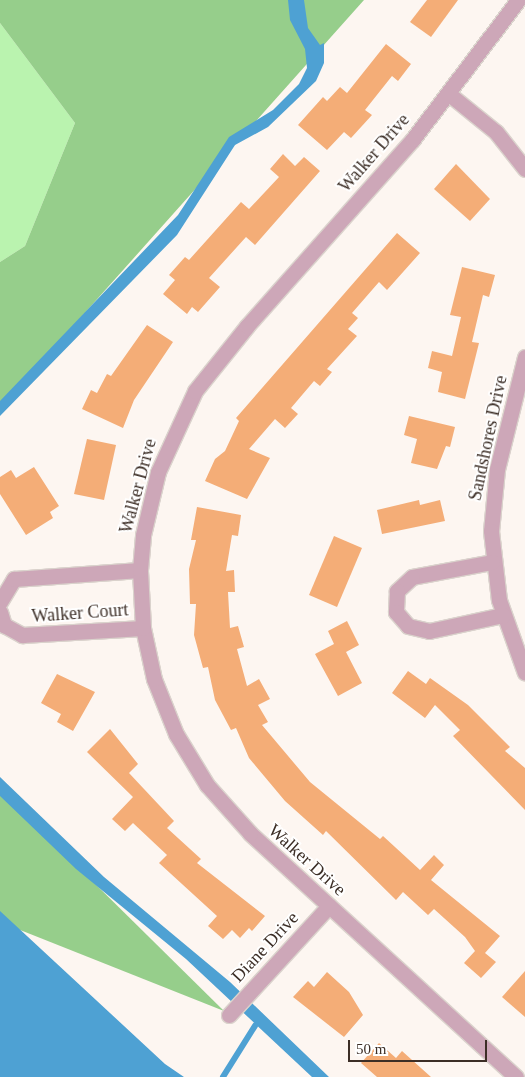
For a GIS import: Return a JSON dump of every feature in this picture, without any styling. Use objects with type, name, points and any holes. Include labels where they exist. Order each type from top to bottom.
[{"type":"street","name":"Walker Drive","points":[[516,1077],[238,822],[188,756],[160,697],[144,628],[140,570],[143,535],[158,472],[195,391],[449,94],[518,0]]},
{"type":"street","points":[[449,94],[496,132],[525,169]]},
{"type":"street","name":"Sandshores Drive","points":[[525,357],[492,499],[492,562],[503,616],[525,673]]},
{"type":"street","points":[[492,562],[412,577],[397,591],[396,612],[408,626],[429,631],[503,616]]},
{"type":"street","points":[[0,602],[14,579],[140,570]]},
{"type":"street","name":"Walker Court","points":[[0,612],[4,625],[22,635],[144,628]]},
{"type":"street","name":"Diane Drive","points":[[229,1014],[329,906]]},
{"type":"green space","points":[[0,0],[364,0],[0,408],[0,262],[25,246],[75,123],[0,23]]},
{"type":"green space","points":[[0,23],[75,123],[25,246],[0,262]]},
{"type":"green space","points":[[0,790],[224,1011],[0,922]]},
{"type":"water","points":[[288,0],[304,0],[308,28],[320,45],[324,43],[324,63],[316,81],[268,127],[235,145],[177,235],[0,416],[0,401],[178,215],[229,137],[273,110],[299,84],[307,68],[305,49],[290,20]]},
{"type":"water","points":[[0,777],[104,877],[230,982],[329,1077],[312,1077],[186,959],[76,869],[0,796]]},
{"type":"water","points":[[0,911],[165,1064],[184,1077],[0,1077]]},
{"type":"building","points":[[427,0],[458,0],[431,37],[410,22]]},
{"type":"building","points":[[386,44],[411,64],[398,81],[392,76],[365,110],[372,115],[351,138],[344,132],[327,150],[298,125],[323,97],[327,101],[340,87],[347,93]]},
{"type":"building","points":[[283,154],[295,166],[304,157],[320,171],[255,245],[246,237],[209,278],[220,287],[198,312],[192,307],[187,314],[163,294],[175,280],[169,275],[185,257],[189,260],[241,202],[249,209],[279,177],[270,169]]},
{"type":"building","points":[[456,164],[490,199],[470,221],[434,189]]},
{"type":"building","points":[[397,233],[420,253],[387,290],[379,282],[352,313],[358,318],[348,329],[357,336],[327,369],[332,372],[320,386],[314,381],[291,408],[298,414],[285,428],[275,419],[249,449],[270,458],[247,499],[205,481],[215,459],[225,451],[239,421],[236,418]]},
{"type":"building","points":[[462,267],[495,275],[489,297],[483,295],[472,342],[479,343],[465,399],[438,392],[442,372],[428,368],[432,351],[452,356],[461,317],[450,315]]},
{"type":"building","points":[[147,325],[173,342],[134,400],[123,428],[82,409],[91,390],[97,393],[107,374],[111,376]]},
{"type":"building","points":[[409,416],[455,427],[450,447],[446,446],[437,469],[411,463],[417,439],[404,435]]},
{"type":"building","points":[[87,439],[116,445],[104,500],[74,494]]},
{"type":"building","points":[[34,467],[59,506],[50,512],[53,518],[26,535],[0,494],[0,477],[11,470],[16,478]]},
{"type":"building","points":[[419,500],[420,505],[440,500],[445,521],[382,534],[377,510]]},
{"type":"building","points":[[197,507],[241,515],[238,536],[232,535],[226,571],[234,570],[235,592],[228,592],[230,628],[238,626],[244,647],[237,649],[247,686],[259,679],[270,699],[258,705],[268,722],[262,725],[310,782],[380,839],[383,836],[420,870],[434,855],[444,865],[431,880],[500,936],[485,953],[496,962],[481,978],[464,963],[475,951],[465,937],[434,909],[428,915],[403,892],[396,900],[326,831],[323,835],[285,801],[249,758],[236,728],[231,730],[215,700],[208,667],[203,668],[194,635],[196,604],[190,604],[189,569],[196,540],[191,540]]},
{"type":"building","points":[[334,536],[362,548],[337,607],[309,595]]},
{"type":"building","points":[[347,621],[359,645],[346,652],[362,683],[338,696],[315,654],[334,644],[328,631]]},
{"type":"building","points":[[408,671],[426,684],[430,678],[468,705],[510,747],[505,751],[525,768],[525,810],[453,736],[460,730],[435,705],[425,718],[392,693]]},
{"type":"building","points":[[57,674],[95,692],[73,731],[57,722],[61,714],[41,703]]},
{"type":"building","points":[[110,729],[138,764],[129,773],[174,821],[167,828],[201,859],[197,863],[265,916],[252,931],[249,928],[240,938],[232,930],[223,939],[208,926],[217,916],[159,863],[167,855],[133,823],[125,831],[112,819],[133,797],[87,752]]},
{"type":"building","points":[[525,971],[525,1017],[502,997]]},
{"type":"building","points":[[327,972],[349,992],[363,1015],[344,1037],[293,997],[308,981],[314,987]]},
{"type":"building","points":[[379,1043],[396,1058],[402,1051],[431,1077],[377,1077],[361,1063]]},
{"type":"waterway","points":[[223,1077],[255,1026]]}]
